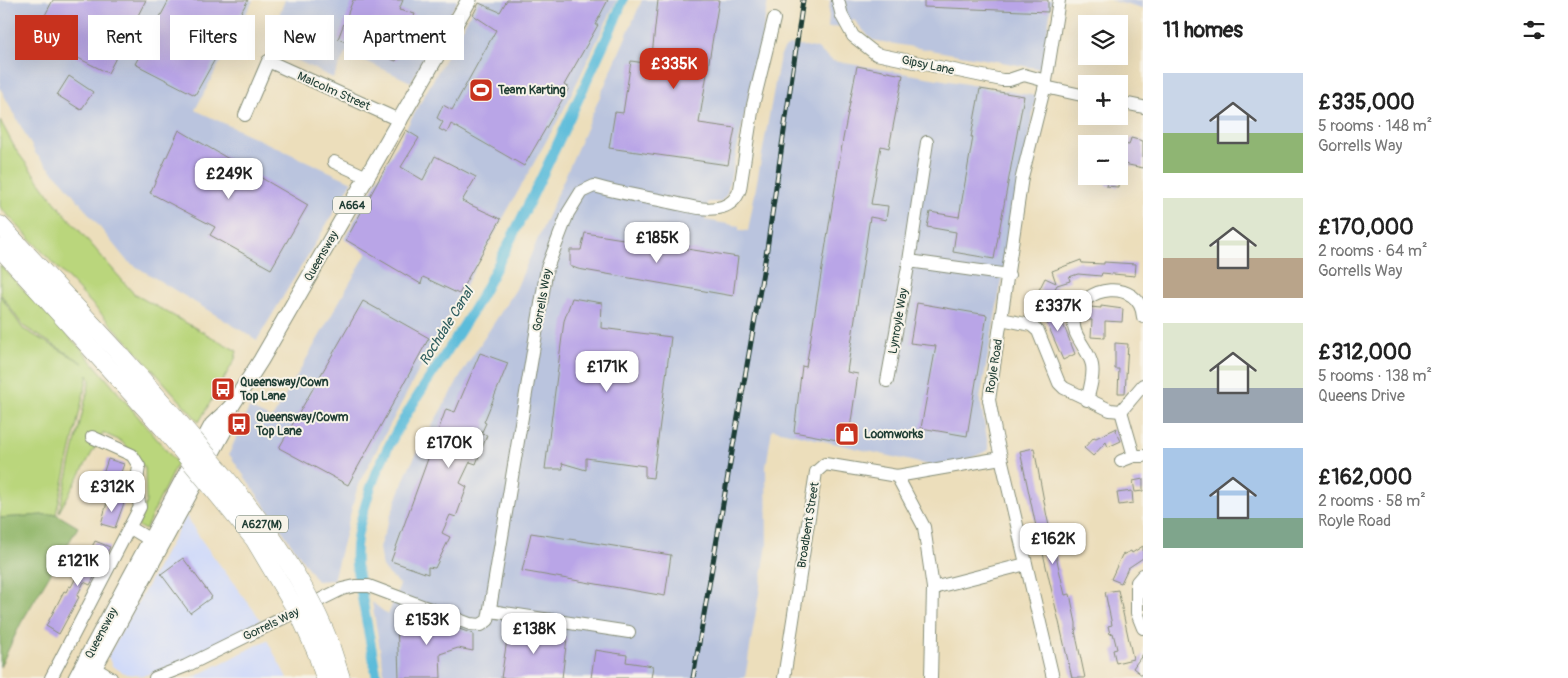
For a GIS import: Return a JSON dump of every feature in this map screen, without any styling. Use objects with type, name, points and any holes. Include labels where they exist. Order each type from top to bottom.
[{"type":"highway","name":"A627(M)","points":[[0,225],[117,351],[169,423]]},
{"type":"highway","name":"A627(M)","points":[[0,248],[169,423],[232,484],[272,538],[320,618],[325,678]]},
{"type":"highway","name":"A627(M)","points":[[323,647],[341,678]]},
{"type":"main road","name":"Queensway","points":[[76,678],[89,670],[156,543],[212,425],[231,407],[261,360],[401,121],[469,0]]},
{"type":"street","name":"Gipsy Lane","points":[[838,0],[842,16],[853,36],[876,54],[1002,80],[1009,80],[1024,74],[1045,84],[1078,94]]},
{"type":"street","name":"Royle Road","points":[[1053,678],[989,400],[1022,177],[1045,84],[1059,0]]},
{"type":"street","name":"Gorrells Way","points":[[491,611],[547,268],[568,213],[581,192],[594,186],[615,192],[700,208],[718,208],[733,202],[740,189],[753,104],[774,19]]},
{"type":"street","name":"Malcolm Street","points":[[245,115],[268,61],[401,121]]},
{"type":"street","points":[[1128,104],[1143,108]]},
{"type":"street","name":"Lynroyle Way","points":[[887,381],[909,261],[927,142]]},
{"type":"street","points":[[334,162],[367,177]]},
{"type":"street","points":[[909,261],[1009,275]]},
{"type":"street","points":[[1088,400],[1092,366],[1074,325],[1075,315],[1081,303],[1089,296],[1106,291],[1127,293],[1141,305],[1143,317]]},
{"type":"street","points":[[1002,319],[1031,325],[1038,331],[1059,383],[1070,391],[1110,410],[1121,411]]},
{"type":"street","points":[[1121,411],[1143,385]]},
{"type":"street","points":[[1121,411],[1138,456],[1121,460]]},
{"type":"street","points":[[51,678],[140,507],[136,488],[139,466],[132,454],[92,437]]},
{"type":"street","name":"Broadbent Street","points":[[784,678],[816,472],[825,464],[897,476],[1001,458]]},
{"type":"street","points":[[897,476],[924,528],[932,588],[931,678]]},
{"type":"street","points":[[129,527],[156,543]]},
{"type":"street","points":[[932,588],[1026,564]]},
{"type":"street","points":[[1143,575],[1137,582],[1137,613],[1143,628]]},
{"type":"street","name":"Gorrels Way","points":[[155,678],[186,666],[342,588],[370,586],[476,626],[485,623],[491,611]]},
{"type":"street","points":[[491,611],[629,632]]},
{"type":"street","points":[[89,670],[111,678]]},
{"type":"shaded area","points":[[0,0],[253,0],[245,15],[170,15],[170,60],[221,60],[195,110],[352,182],[257,340],[127,261],[64,183],[36,154],[0,88]]},
{"type":"shaded area","points":[[285,0],[458,0],[449,15],[344,15],[344,56],[333,78],[297,60],[334,60],[334,15],[279,15]]},
{"type":"shaded area","points":[[478,0],[617,0],[563,111],[434,342],[358,485],[333,580],[317,581],[229,454],[249,408],[272,419],[367,253],[344,239],[444,60],[464,60],[464,25]]},
{"type":"shaded area","points":[[642,0],[768,0],[761,43],[727,194],[721,202],[708,202],[705,220],[739,226],[739,230],[748,231],[780,56],[789,45],[816,48],[833,61],[1036,96],[980,399],[989,450],[946,469],[772,429],[766,467],[767,545],[745,678],[385,678],[372,602],[388,615],[400,585],[382,567],[379,547],[407,472],[468,363],[516,289]]},
{"type":"shaded area","points":[[830,0],[1052,0],[1042,69],[872,40],[854,20],[841,26],[828,28]]},
{"type":"shaded area","points":[[1109,0],[1143,0],[1143,9]]},
{"type":"shaded area","points":[[363,60],[424,60],[411,82]]},
{"type":"shaded area","points":[[186,516],[202,541],[261,620],[196,657],[164,670],[142,676],[126,674],[112,666],[108,656]]},
{"type":"shaded area","points":[[267,640],[287,678],[192,678]]},
{"type":"green space","points":[[0,120],[16,150],[54,201],[134,294],[237,351],[235,359],[199,422],[129,343],[0,207]]},
{"type":"green space","points":[[0,265],[83,351],[177,463],[145,530],[138,526],[146,502],[145,468],[121,441],[103,433],[59,512],[90,380],[88,375],[56,514],[0,518],[0,295],[23,329],[83,363],[23,326],[0,293]]},
{"type":"green space","points":[[56,514],[78,527],[21,623],[0,667],[0,518]]},
{"type":"building","points":[[53,0],[146,0],[138,15],[88,15],[88,60],[115,60],[108,73],[78,58],[78,15],[45,15]]},
{"type":"building","points":[[169,0],[248,0],[240,15],[170,15],[170,60],[215,60],[195,95],[135,64],[137,60],[160,60],[160,17]]},
{"type":"building","points":[[353,0],[403,0],[399,10],[415,14],[415,15],[347,15]]},
{"type":"building","points":[[507,0],[608,0],[595,25],[598,25],[564,85],[569,88],[524,166],[451,124],[447,133],[439,129],[443,122],[437,118],[443,105],[452,110],[496,30],[473,15],[479,3],[500,12]]},
{"type":"building","points":[[658,0],[719,0],[699,123],[735,128],[728,165],[609,148],[615,112],[623,113],[631,61],[651,64]]},
{"type":"building","points":[[924,0],[1048,0],[1048,12],[924,7]]},
{"type":"building","points":[[344,23],[344,41],[338,39]]},
{"type":"building","points":[[857,66],[903,75],[889,148],[881,146],[871,204],[888,206],[886,220],[870,217],[847,372],[858,374],[848,442],[794,432],[802,366],[806,367],[843,139]]},
{"type":"building","points":[[69,76],[93,92],[81,110],[57,95]]},
{"type":"building","points":[[980,89],[1024,96],[994,259],[953,252],[956,232],[927,227],[930,212],[959,217]]},
{"type":"building","points":[[179,130],[308,205],[271,269],[210,235],[215,227],[150,193]]},
{"type":"building","points":[[406,130],[419,138],[401,167],[423,180],[435,156],[476,177],[462,201],[501,219],[459,294],[423,277],[421,284],[346,240]]},
{"type":"building","points":[[1131,138],[1143,141],[1143,168],[1128,165]]},
{"type":"building","points":[[1106,185],[1118,185],[1118,187]]},
{"type":"building","points":[[585,233],[738,257],[733,296],[578,269],[570,266],[570,250],[581,250]]},
{"type":"building","points":[[1081,260],[1082,263],[1136,264],[1135,276],[1102,273],[1101,276],[1078,274],[1069,277],[1070,281],[1057,285],[1051,296],[1039,290],[1045,278],[1056,283],[1052,271]]},
{"type":"building","points":[[572,298],[602,303],[601,328],[671,337],[653,478],[645,477],[645,466],[586,458],[586,470],[562,463],[563,469],[545,469],[564,321]]},
{"type":"building","points":[[363,301],[429,338],[348,485],[279,448]]},
{"type":"building","points":[[917,303],[987,315],[967,436],[921,428],[936,346],[910,343]]},
{"type":"building","points":[[1053,304],[1075,354],[1063,360],[1041,309]]},
{"type":"building","points":[[1101,306],[1123,309],[1122,322],[1105,321],[1105,338],[1091,337],[1092,320],[1086,320],[1087,311],[1090,307],[1101,308]]},
{"type":"building","points":[[1115,343],[1128,344],[1125,393],[1118,393],[1119,369],[1115,369]]},
{"type":"building","points":[[480,353],[508,363],[484,422],[486,423],[481,434],[487,435],[476,464],[470,462],[460,483],[467,487],[456,517],[450,515],[442,533],[450,537],[435,568],[428,567],[428,574],[391,561],[446,409],[455,412]]},
{"type":"building","points":[[1117,428],[1116,431],[1121,441],[1108,447],[1106,442],[1093,456],[1084,448],[1094,437],[1096,438]]},
{"type":"building","points":[[1034,448],[1047,517],[1065,595],[1070,594],[1076,623],[1075,631],[1085,678],[1072,678],[1038,536],[1020,451]]},
{"type":"building","points":[[108,459],[124,464],[113,494],[100,489]]},
{"type":"building","points":[[1143,479],[1143,491],[1135,492],[1133,481]]},
{"type":"building","points":[[1132,491],[1133,503],[1119,505],[1117,493]]},
{"type":"building","points":[[108,499],[124,503],[115,528],[101,524]]},
{"type":"building","points":[[531,533],[671,555],[665,596],[522,571]]},
{"type":"building","points":[[95,541],[110,547],[90,585],[84,582],[77,596],[79,597],[59,634],[46,626],[64,591],[66,592],[69,586],[71,587]]},
{"type":"building","points":[[1143,546],[1143,558],[1128,568],[1121,583],[1111,579],[1122,555],[1131,551],[1132,553]]},
{"type":"building","points":[[183,558],[212,597],[190,613],[161,574]]},
{"type":"building","points":[[1118,590],[1133,659],[1116,663],[1113,650],[1117,649],[1113,633],[1110,634],[1108,626],[1112,625],[1105,592]]},
{"type":"building","points":[[432,619],[473,634],[473,651],[458,648],[440,654],[441,678],[399,678],[397,620]]},
{"type":"building","points":[[509,627],[567,638],[562,678],[501,678]]},
{"type":"building","points":[[595,650],[627,655],[626,662],[653,666],[651,678],[591,678]]},
{"type":"building","points":[[1143,654],[1143,676],[1133,668]]},
{"type":"waterway","name":"Rochdale Canal","points":[[377,678],[356,565],[356,542],[375,476],[403,420],[470,316],[485,289],[568,122],[623,0]]},
{"type":"railway","points":[[693,678],[767,249],[803,0]]},
{"type":"place","name":"Team Karting","points":[[481,90]]},
{"type":"place","name":"Queensway/Cown Top Lane","points":[[223,389]]},
{"type":"place","name":"Queensway/Cowm Top Lane","points":[[239,424]]},
{"type":"place","name":"Loomworks","points":[[847,434]]}]
